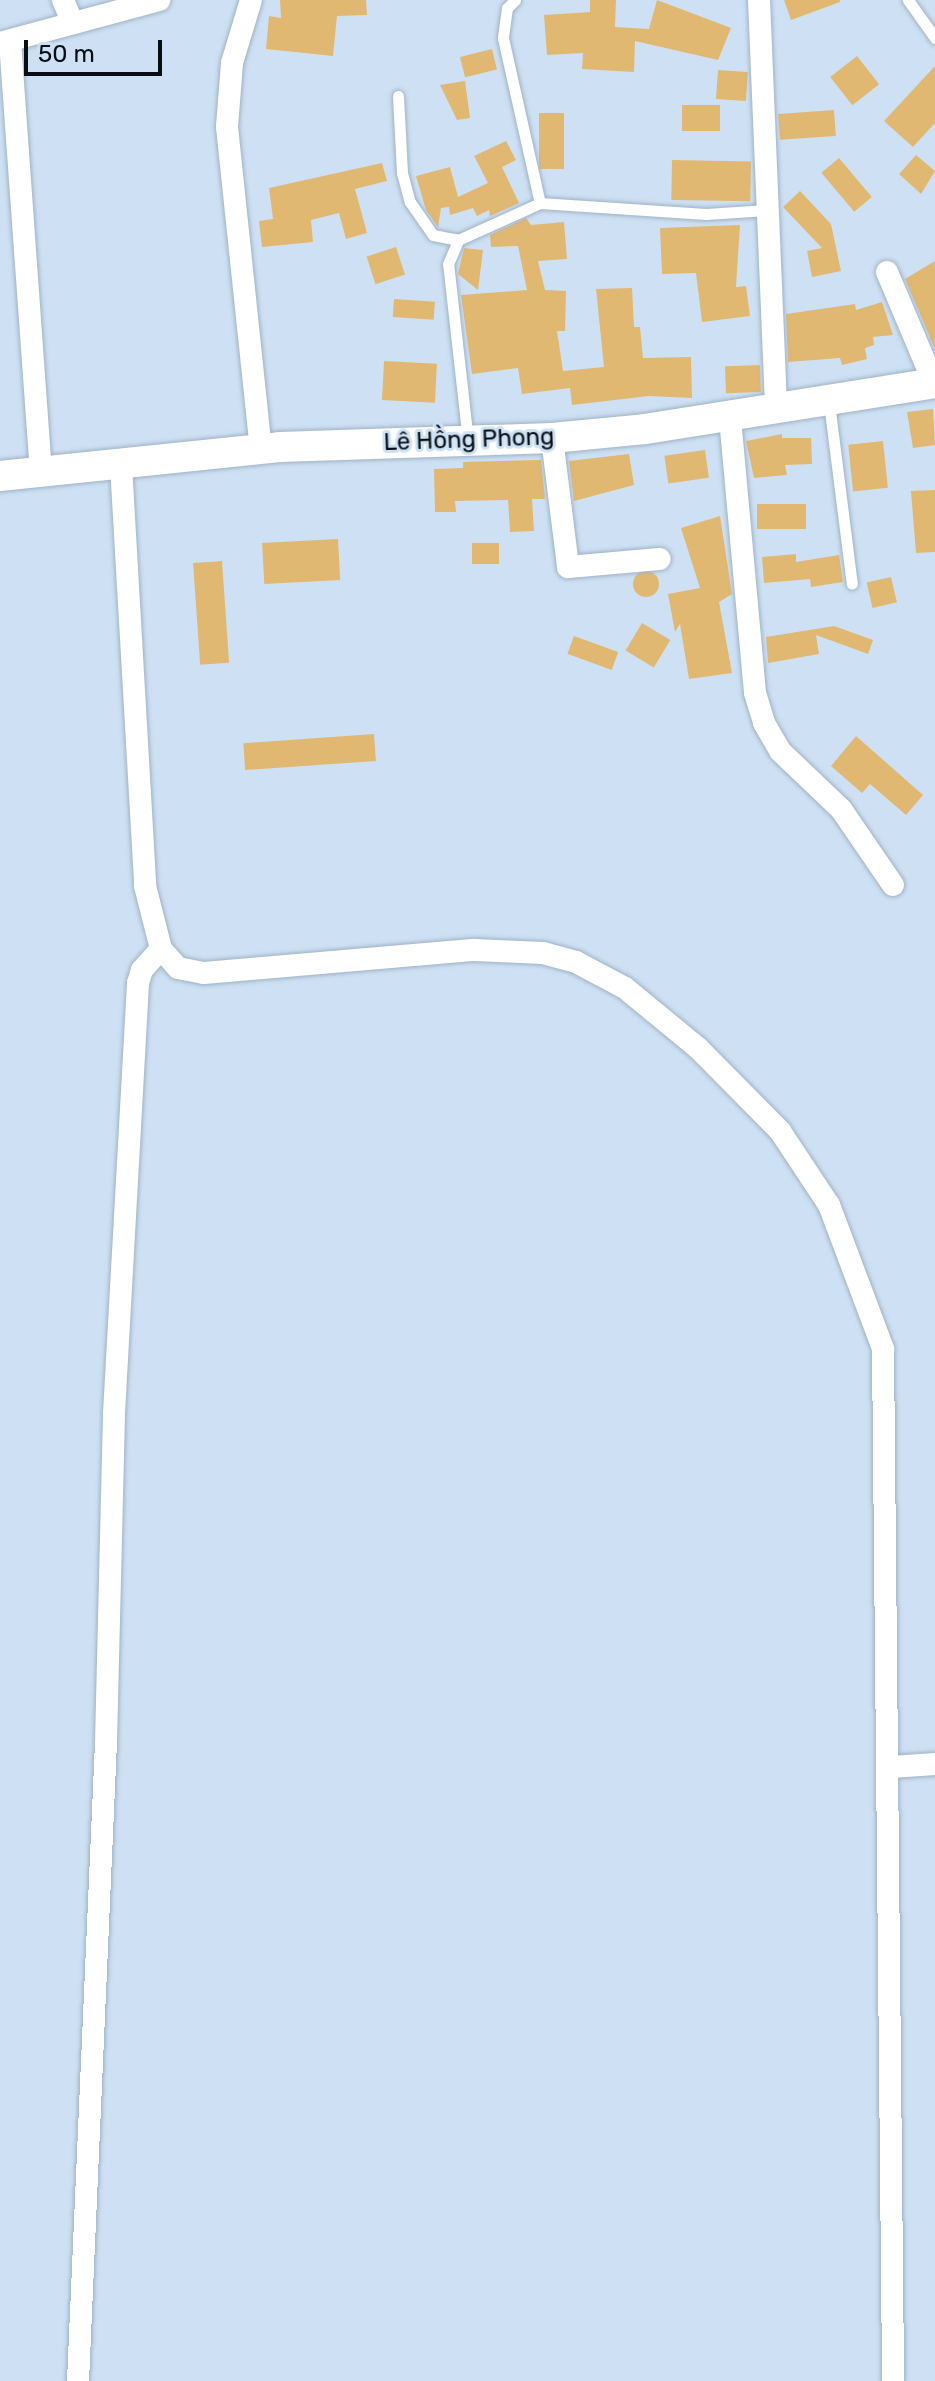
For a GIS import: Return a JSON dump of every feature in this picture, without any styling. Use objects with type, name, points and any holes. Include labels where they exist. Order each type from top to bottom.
[{"type":"street","points":[[63,0],[72,21]]},
{"type":"street","points":[[41,473],[5,42],[72,21],[159,0]]},
{"type":"street","points":[[251,0],[232,63],[227,127],[261,449]]},
{"type":"street","points":[[759,0],[776,411]]},
{"type":"street","points":[[887,272],[934,383]]},
{"type":"street","name":"Lê Hồng Phong","points":[[0,476],[261,449],[552,438],[730,418],[934,383]]},
{"type":"street","points":[[730,418],[755,693],[764,723],[780,751],[841,809],[893,885]]},
{"type":"street","points":[[552,438],[568,567],[660,559]]},
{"type":"street","points":[[121,465],[145,886],[161,949],[178,968],[204,973],[475,950],[543,953],[576,962],[625,988],[698,1048],[780,1131],[829,1205],[883,1349],[891,1767],[893,2381]]},
{"type":"street","points":[[78,2381],[106,1742],[114,1413],[136,1027],[142,970],[161,949]]},
{"type":"street","points":[[891,1767],[935,1764]]},
{"type":"lane","points":[[515,0],[507,8],[503,38],[540,203]]},
{"type":"lane","points":[[908,0],[935,38]]},
{"type":"lane","points":[[398,96],[402,173],[410,202],[438,239],[458,240],[540,203],[706,214],[767,210]]},
{"type":"lane","points":[[458,240],[448,264],[468,441]]},
{"type":"lane","points":[[829,401],[852,584]]},
{"type":"building","points":[[280,0],[366,0],[367,15],[337,16],[333,56],[266,49],[269,16],[281,18]]},
{"type":"building","points":[[590,0],[616,0],[615,27],[649,29],[657,0],[731,28],[718,60],[635,41],[634,72],[582,69],[583,53],[547,55],[544,15],[590,12]]},
{"type":"building","points":[[784,0],[840,0],[840,2],[791,20]]},
{"type":"building","points":[[492,49],[497,69],[465,77],[460,57]]},
{"type":"building","points":[[857,56],[879,84],[852,105],[830,77]]},
{"type":"building","points":[[935,66],[935,123],[913,147],[884,121]]},
{"type":"building","points":[[718,70],[748,72],[746,101],[716,99]]},
{"type":"building","points":[[465,81],[470,118],[457,120],[440,85]]},
{"type":"building","points":[[682,105],[720,105],[720,131],[682,131]]},
{"type":"building","points":[[834,110],[836,136],[780,140],[778,114]]},
{"type":"building","points":[[539,113],[564,113],[564,169],[539,169]]},
{"type":"building","points":[[506,141],[516,160],[502,167],[519,203],[490,216],[489,210],[477,216],[473,208],[450,215],[449,207],[441,208],[438,227],[426,210],[416,176],[450,167],[458,197],[488,183],[474,156]]},
{"type":"building","points":[[916,155],[935,171],[921,194],[899,174]]},
{"type":"building","points":[[839,158],[872,197],[854,212],[821,173]]},
{"type":"building","points":[[672,160],[751,161],[750,201],[671,200]]},
{"type":"building","points":[[382,163],[387,181],[355,189],[367,233],[346,239],[339,213],[311,220],[313,242],[262,247],[259,221],[273,219],[269,188]]},
{"type":"building","points":[[800,191],[831,224],[841,271],[812,277],[807,251],[822,248],[783,207]]},
{"type":"building","points":[[526,218],[531,225],[564,222],[567,259],[538,261],[545,290],[566,291],[565,331],[557,331],[563,371],[604,367],[596,289],[632,288],[634,327],[640,327],[643,358],[691,357],[692,398],[649,396],[572,405],[570,388],[522,394],[518,368],[472,374],[461,295],[527,290],[518,246],[491,247],[490,235]]},
{"type":"building","points":[[740,225],[736,287],[746,286],[750,316],[702,322],[696,273],[662,274],[660,228]]},
{"type":"building","points":[[396,247],[405,275],[375,284],[367,257]]},
{"type":"building","points":[[464,248],[483,250],[478,290],[458,274]]},
{"type":"building","points":[[935,261],[935,349],[905,279]]},
{"type":"building","points":[[394,299],[435,302],[434,320],[393,317]]},
{"type":"building","points":[[882,302],[893,335],[873,337],[874,345],[865,348],[867,359],[842,365],[840,358],[788,362],[786,314],[855,304],[856,310]]},
{"type":"building","points":[[384,361],[437,364],[435,403],[382,400]]},
{"type":"building","points":[[760,365],[761,392],[726,393],[725,366]]},
{"type":"building","points":[[933,409],[935,445],[913,448],[907,412]]},
{"type":"building","points":[[782,434],[782,438],[811,438],[812,464],[785,465],[787,475],[754,478],[746,441]]},
{"type":"building","points":[[883,441],[888,488],[853,491],[848,445]]},
{"type":"building","points":[[705,450],[709,478],[668,483],[664,456]]},
{"type":"building","points":[[629,454],[634,485],[574,501],[569,461]]},
{"type":"building","points":[[541,460],[545,499],[532,499],[534,531],[510,532],[508,500],[455,501],[456,512],[435,512],[434,469],[463,468],[463,462]]},
{"type":"building","points":[[935,490],[935,552],[916,553],[911,491]]},
{"type":"building","points":[[757,504],[806,504],[806,529],[757,529]]},
{"type":"building","points":[[720,516],[732,594],[719,602],[732,673],[689,679],[680,624],[675,632],[668,594],[700,588],[681,528]]},
{"type":"building","points":[[338,539],[340,580],[264,584],[262,543]]},
{"type":"building","points":[[472,543],[499,543],[499,564],[472,564]]},
{"type":"building","points":[[796,554],[796,562],[839,555],[843,582],[811,587],[810,579],[764,583],[762,557]]},
{"type":"building","points":[[222,561],[229,663],[200,665],[193,563]]},
{"type":"building","points":[[646,571],[655,575],[659,584],[655,593],[646,597],[637,593],[633,584],[637,575]]},
{"type":"building","points":[[891,577],[897,602],[872,608],[867,583]]},
{"type":"building","points":[[642,623],[670,640],[654,667],[626,650]]},
{"type":"building","points":[[834,626],[873,640],[868,654],[816,635],[819,654],[768,663],[766,637]]},
{"type":"building","points":[[574,636],[618,652],[612,670],[568,654]]},
{"type":"building","points":[[374,734],[376,761],[245,770],[243,743]]},
{"type":"building","points":[[856,736],[923,795],[906,815],[870,784],[862,793],[831,766]]}]
